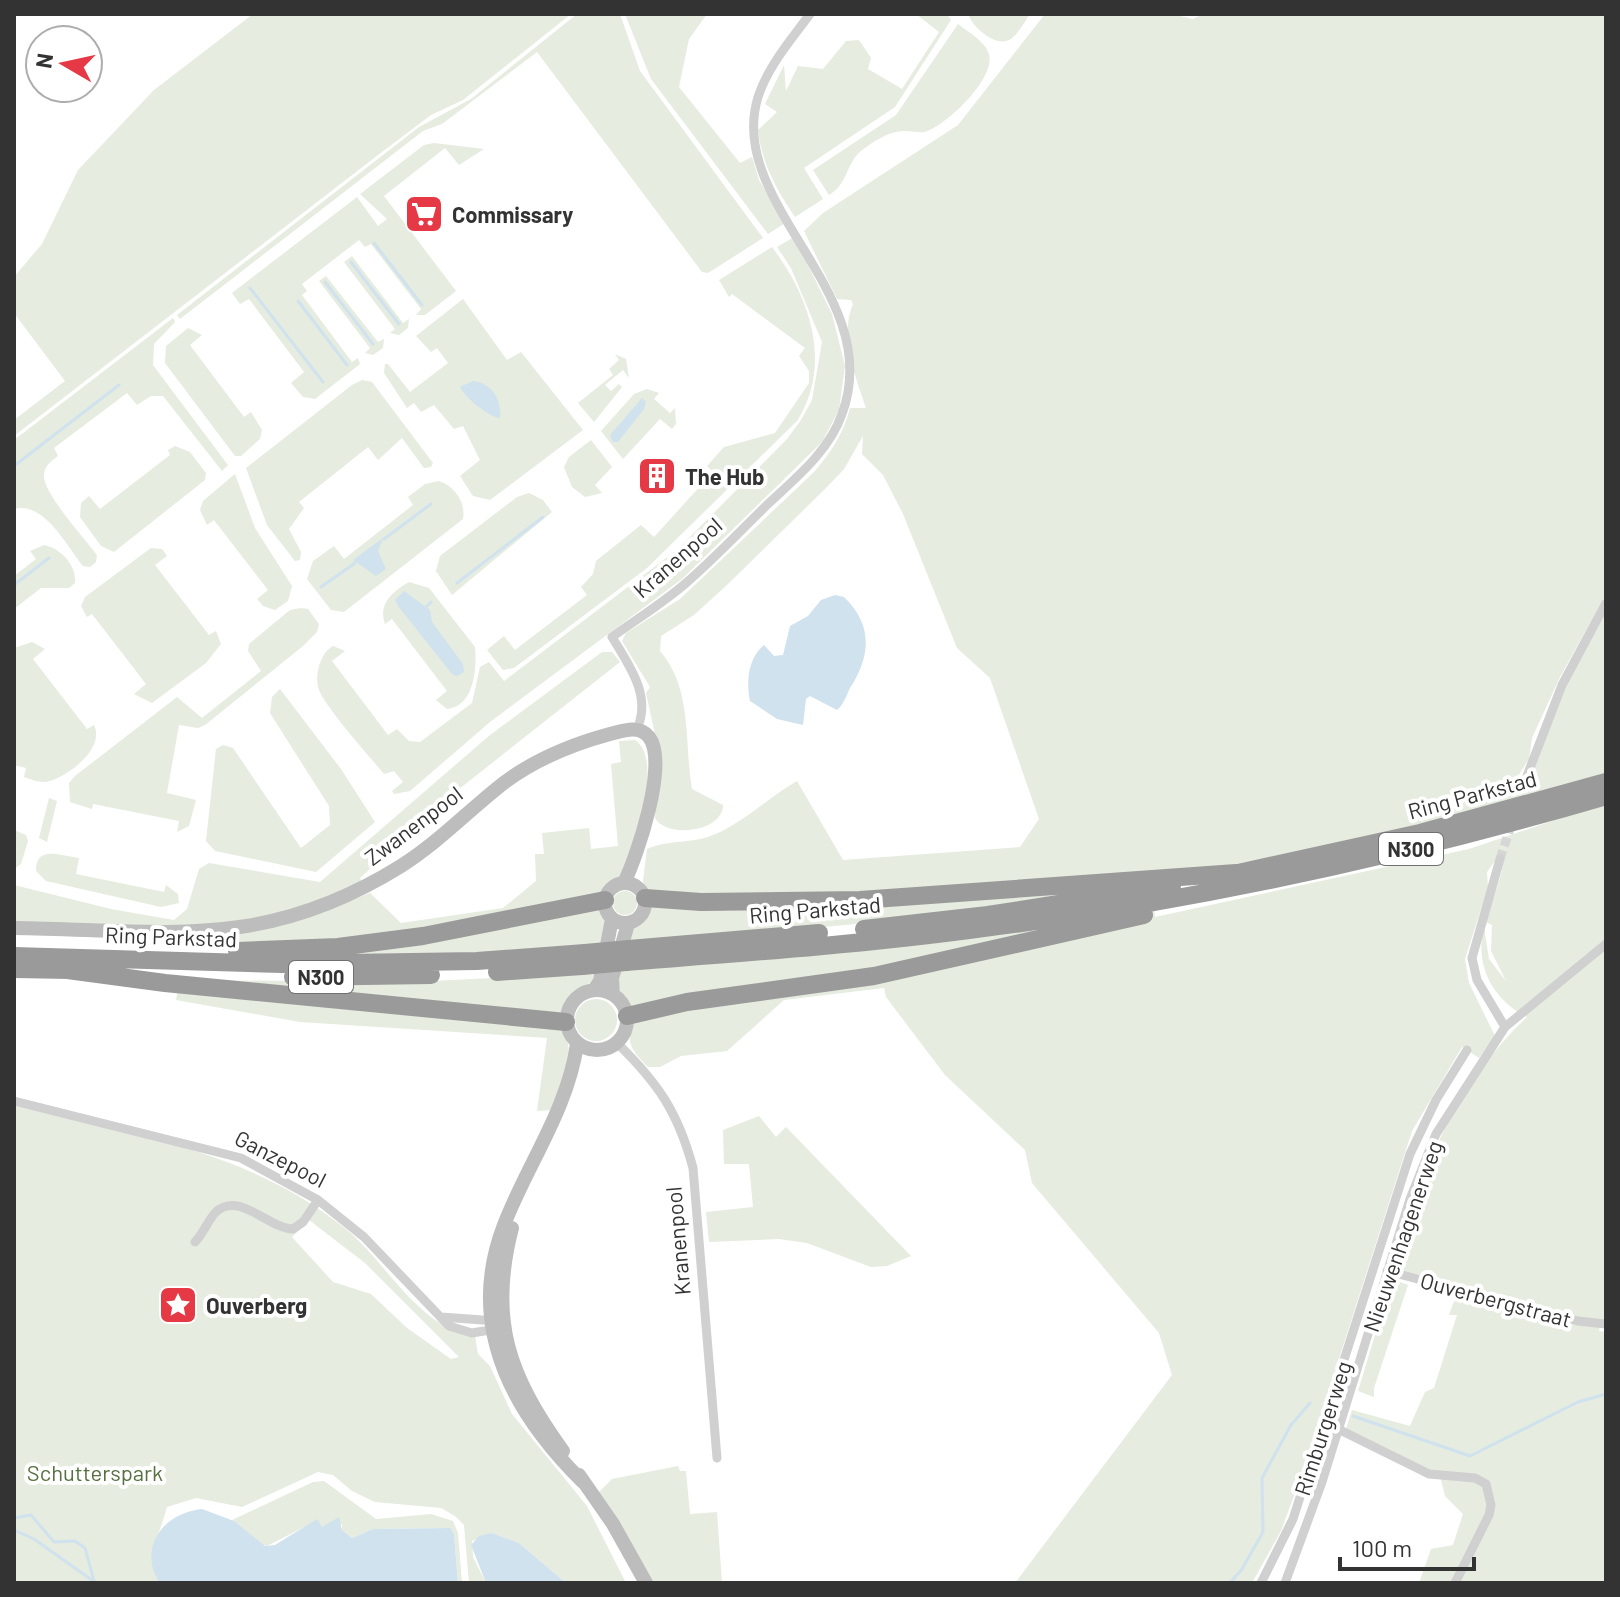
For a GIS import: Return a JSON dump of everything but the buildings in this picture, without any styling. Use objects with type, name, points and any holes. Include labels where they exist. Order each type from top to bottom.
[{"type":"highway","name":"Ring Parkstad","points":[[1245,879],[1606,782]]},
{"type":"highway","name":"Ring Parkstad","points":[[14,969],[381,977],[628,956],[988,915],[1245,879],[1413,848],[1606,796]]},
{"type":"highway","name":"N300","points":[[634,889],[701,902],[860,900],[1070,886],[1171,875],[1245,879]]},
{"type":"highway","name":"N300","points":[[627,1016],[687,1002],[874,976],[1154,913],[1245,879]]},
{"type":"highway","name":"N300","points":[[86,958],[338,947],[423,936],[605,900]]},
{"type":"highway","name":"Ring Parkstad","points":[[14,956],[282,964],[583,959]]},
{"type":"highway","name":"N300","points":[[60,969],[165,983],[566,1022]]},
{"type":"main road","points":[[584,1047],[617,1043],[626,1028],[627,1016],[613,994],[612,978],[628,924],[642,915],[634,889],[640,842],[649,810],[654,759],[651,740],[637,729]]},
{"type":"main road","name":"Zwanenpool","points":[[14,928],[188,934],[287,918],[342,899],[404,865],[508,779],[543,759],[590,739],[637,729]]},
{"type":"main road","points":[[628,924],[612,919],[605,909],[605,900],[611,888],[634,889]]},
{"type":"main road","points":[[584,1047],[566,1022],[574,999],[594,990],[600,981],[612,919]]},
{"type":"main road","points":[[594,990],[613,994]]},
{"type":"main road","points":[[584,1047],[522,1191],[504,1225],[495,1259],[497,1324],[505,1375],[520,1408],[545,1442],[583,1482],[621,1537],[646,1583]]},
{"type":"street","name":"Kranenpool","points":[[637,729],[643,707],[641,694],[612,637],[686,583],[819,455],[842,416],[848,396],[850,356],[842,325],[826,288],[767,182],[754,139],[755,113],[764,83],[810,14]]},
{"type":"street","points":[[1525,781],[1562,685],[1606,603]]},
{"type":"street","points":[[1500,859],[1472,958],[1477,980],[1505,1027]]},
{"type":"street","name":"Nieuwenhagenerweg","points":[[1285,1583],[1338,1429],[1416,1181],[1436,1134],[1505,1027],[1606,944]]},
{"type":"street","name":"Kranenpool","points":[[617,1043],[667,1100],[681,1126],[693,1168],[717,1458]]},
{"type":"street","name":"Rimburgerweg","points":[[1261,1583],[1293,1519],[1410,1154],[1436,1100],[1467,1050]]},
{"type":"street","name":"Ganzepool","points":[[14,1101],[216,1150],[253,1164],[318,1200],[364,1237],[441,1317],[497,1324]]},
{"type":"street","points":[[195,1242],[216,1212],[224,1207],[245,1207],[272,1225],[293,1229],[303,1222],[318,1200]]},
{"type":"street","name":"Ouverbergstraat","points":[[1387,1271],[1578,1321],[1606,1324]]},
{"type":"street","points":[[1338,1429],[1429,1474],[1475,1478],[1486,1484],[1491,1505],[1489,1515],[1455,1583]]},
{"type":"green space","points":[[253,14],[571,14],[463,100],[431,115],[378,155],[14,436],[14,420],[65,381],[14,313],[14,277],[42,244],[78,170],[154,90]]},
{"type":"green space","points":[[577,14],[620,14],[640,71],[763,238],[708,273],[702,272],[537,52],[442,124],[423,131],[180,319],[177,315],[419,127],[471,99]]},
{"type":"green space","points":[[625,14],[707,14],[689,39],[679,87],[740,163],[752,157],[759,180],[785,223],[768,234],[651,79]]},
{"type":"green space","points":[[916,14],[947,14],[951,20],[895,107],[804,168],[823,199],[795,217],[771,176],[758,130],[777,112],[765,104],[784,65],[786,91],[798,66],[823,69],[846,41],[859,40],[871,58],[868,69],[902,89],[939,32]]},
{"type":"green space","points":[[968,14],[1030,14],[1009,40],[997,41],[984,34]]},
{"type":"green space","points":[[1045,14],[1171,14],[1193,19],[1203,14],[1606,14],[1606,594],[1560,677],[1532,738],[1529,759],[1518,776],[1522,782],[1564,689],[1606,613],[1606,777],[1381,835],[1170,877],[916,918],[763,933],[632,970],[1154,908],[1155,917],[1469,849],[1606,803],[1606,1323],[1601,1323],[1599,1331],[1606,1332],[1606,1583],[1419,1583],[1431,1549],[1453,1545],[1463,1514],[1445,1496],[1440,1476],[1346,1429],[1352,1410],[1410,1426],[1425,1392],[1434,1388],[1457,1315],[1449,1315],[1460,1285],[1393,1268],[1427,1166],[1460,1101],[1502,1043],[1527,1017],[1496,991],[1484,968],[1482,955],[1484,927],[1489,959],[1506,981],[1491,951],[1492,925],[1486,922],[1503,859],[1495,861],[1487,872],[1488,887],[1465,959],[1469,983],[1495,1036],[1479,1058],[1462,1047],[1412,1131],[1301,1477],[1281,1531],[1252,1583],[1015,1583],[1172,1375],[1159,1333],[1032,1183],[1025,1150],[945,1075],[886,997],[884,988],[784,1000],[727,1051],[681,1056],[660,1067],[648,1067],[631,1046],[631,1027],[635,1020],[623,999],[617,969],[627,935],[651,905],[643,881],[647,849],[713,835],[735,824],[797,781],[843,860],[1020,847],[1039,819],[990,678],[957,648],[903,514],[883,475],[862,454],[863,436],[844,469],[827,487],[694,615],[661,636],[660,651],[671,666],[683,699],[692,789],[723,805],[721,814],[705,827],[671,829],[655,818],[658,748],[646,693],[650,687],[622,641],[626,633],[680,599],[813,473],[836,443],[850,408],[866,408],[848,343],[849,316],[853,304],[851,300],[837,299],[804,231],[823,213],[958,125]]},
{"type":"green space","points":[[958,24],[980,41],[989,54],[989,64],[978,87],[957,111],[934,128],[923,132],[894,132],[866,147],[852,161],[840,185],[829,195],[813,170],[896,115]]},
{"type":"green space","points":[[434,143],[484,149],[459,165],[445,148],[384,196],[456,291],[425,315],[416,315],[421,309],[371,244],[365,247],[359,240],[302,284],[307,291],[302,295],[352,362],[358,358],[360,364],[315,399],[303,397],[291,383],[304,372],[249,299],[240,304],[232,293],[357,197],[378,226],[387,219],[360,194],[424,145]]},
{"type":"green space","points":[[794,237],[832,314],[845,366],[839,410],[822,442],[682,579],[490,722],[410,791],[394,794],[392,791],[403,782],[394,771],[384,774],[339,720],[319,690],[318,672],[328,649],[333,646],[345,651],[332,661],[388,735],[397,729],[409,741],[420,742],[472,703],[480,667],[489,662],[504,681],[678,549],[787,439],[812,400],[822,342],[791,268],[777,247]]},
{"type":"green space","points":[[772,247],[797,287],[812,331],[814,377],[797,421],[647,568],[514,668],[503,670],[487,650],[504,636],[515,650],[587,595],[581,587],[593,574],[596,561],[641,525],[654,537],[713,472],[707,466],[724,447],[775,433],[809,383],[809,371],[799,356],[805,348],[732,294],[729,297],[719,280]]},
{"type":"green space","points":[[352,256],[403,323],[409,319],[408,328],[399,335],[390,333],[395,329],[344,262]]},
{"type":"green space","points":[[326,276],[378,342],[384,339],[383,348],[373,355],[365,353],[370,348],[319,281]]},
{"type":"green space","points":[[463,299],[507,360],[521,352],[583,430],[490,500],[473,496],[460,476],[480,460],[463,426],[454,429],[434,405],[421,412],[414,403],[407,408],[384,373],[385,364],[388,364],[410,392],[448,363],[437,348],[431,352],[416,336]]},
{"type":"green space","points":[[173,318],[175,322],[154,344],[153,365],[228,465],[222,471],[163,396],[151,396],[137,405],[127,393],[54,448],[58,456],[44,472],[45,484],[57,504],[97,555],[96,562],[90,567],[83,566],[45,518],[25,508],[14,509],[14,440]]},
{"type":"green space","points":[[188,328],[202,335],[190,345],[244,417],[251,412],[262,430],[260,439],[241,456],[235,456],[165,363],[166,346]]},
{"type":"green space","points":[[615,354],[626,359],[629,378],[623,370],[605,385],[611,391],[619,384],[622,387],[594,422],[578,403],[613,375],[609,369],[619,360]]},
{"type":"green space","points":[[362,380],[372,382],[433,463],[431,467],[424,468],[402,438],[378,460],[368,447],[299,502],[304,508],[289,529],[301,552],[300,560],[295,561],[267,525],[246,468]]},
{"type":"green space","points":[[647,389],[659,393],[654,399],[670,413],[675,408],[676,424],[672,429],[660,419],[623,459],[601,431],[634,394]]},
{"type":"green space","points":[[591,440],[612,467],[595,485],[602,493],[585,497],[572,487],[564,467],[569,457]]},
{"type":"green space","points":[[175,446],[190,452],[206,473],[205,480],[114,552],[101,546],[80,517],[81,503],[89,496],[100,509],[170,455],[168,450]]},
{"type":"green space","points":[[235,474],[255,528],[292,586],[288,601],[275,610],[263,606],[257,599],[268,590],[214,520],[207,525],[200,510],[203,501]]},
{"type":"green space","points":[[439,481],[458,496],[463,507],[463,519],[344,612],[331,610],[307,579],[313,561],[334,546],[344,559],[413,505],[408,497],[425,484]]},
{"type":"green space","points":[[529,493],[543,500],[552,512],[452,595],[436,571],[440,556],[517,497]]},
{"type":"green space","points":[[44,545],[66,558],[73,570],[75,583],[69,588],[41,588],[14,609],[14,576],[36,559],[30,551]]},
{"type":"green space","points":[[151,548],[162,549],[167,556],[155,565],[209,635],[216,631],[221,644],[206,663],[152,703],[134,694],[146,684],[92,614],[87,617],[81,606],[85,597]]},
{"type":"green space","points":[[409,582],[429,588],[475,647],[472,686],[456,706],[447,709],[436,700],[447,691],[392,619],[385,624],[383,610],[388,599]]},
{"type":"green space","points":[[308,609],[319,624],[317,632],[303,646],[205,725],[198,728],[179,725],[167,793],[196,800],[189,826],[177,832],[179,821],[93,804],[92,809],[70,802],[69,783],[75,776],[177,697],[202,718],[261,671],[248,651],[249,644],[290,610]]},
{"type":"green space","points":[[32,642],[45,649],[33,659],[87,729],[94,725],[96,734],[95,742],[84,759],[67,773],[47,782],[24,777],[26,768],[14,765],[14,648]]},
{"type":"green space","points":[[602,652],[612,652],[620,662],[440,804],[360,878],[363,883],[301,910],[231,924],[122,928],[14,923],[14,885],[111,909],[174,920],[187,909],[199,869],[209,863],[320,882],[490,735]]},
{"type":"green space","points":[[280,689],[341,769],[375,822],[316,872],[215,851],[206,841],[216,749],[223,745],[233,748],[301,848],[330,825],[329,806],[270,713],[272,697]]},
{"type":"green space","points":[[635,740],[643,750],[647,765],[641,826],[622,875],[600,896],[396,936],[267,947],[203,948],[204,937],[281,926],[370,893],[401,923],[503,908],[536,881],[535,854],[544,854],[542,833],[589,828],[591,849],[618,846],[611,764],[621,762],[619,741]]},
{"type":"green space","points":[[49,798],[57,801],[47,842],[39,838]]},
{"type":"green space","points":[[14,830],[26,835],[28,841],[21,864],[14,869]]},
{"type":"green space","points":[[44,855],[79,858],[76,874],[164,892],[166,885],[178,894],[179,903],[161,907],[46,881],[36,871],[37,862]]},
{"type":"green space","points":[[625,891],[636,898],[637,903],[630,914],[625,915],[614,908],[613,903],[620,892]]},
{"type":"green space","points":[[601,907],[607,921],[606,943],[443,957],[327,958]]},
{"type":"green space","points":[[598,973],[569,1002],[562,1015],[186,980],[410,982]]},
{"type":"green space","points":[[178,989],[556,1022],[568,1043],[568,1065],[552,1110],[537,1111],[547,1038],[300,1022],[176,1000]]},
{"type":"green space","points":[[596,999],[611,1005],[617,1020],[611,1035],[596,1041],[581,1035],[575,1020],[581,1005]]},
{"type":"green space","name":"Schutterspark","points":[[14,1105],[145,1136],[230,1163],[310,1203],[347,1230],[420,1308],[455,1331],[475,1336],[478,1354],[490,1366],[512,1414],[587,1506],[626,1583],[566,1583],[519,1543],[492,1533],[472,1541],[473,1557],[486,1583],[469,1583],[464,1525],[455,1516],[441,1508],[375,1502],[352,1491],[333,1475],[318,1472],[242,1507],[196,1498],[167,1507],[154,1551],[158,1583],[14,1583]],"holes":[[[309,1220],[365,1263],[459,1357],[451,1359],[407,1328],[371,1294],[333,1282],[292,1237]]]},
{"type":"green space","points":[[759,1116],[776,1137],[786,1127],[911,1256],[887,1266],[871,1267],[807,1243],[779,1239],[709,1242],[706,1212],[753,1207],[749,1164],[724,1164],[723,1130]]},
{"type":"green space","points":[[1392,1279],[1408,1285],[1374,1388],[1374,1397],[1358,1391]]},
{"type":"green space","points":[[678,1466],[680,1471],[686,1471],[690,1514],[717,1512],[722,1583],[651,1583],[598,1493],[612,1479]]},
{"type":"green space","points":[[324,1481],[376,1519],[431,1514],[453,1521],[458,1533],[462,1583],[458,1583],[454,1534],[449,1528],[373,1529],[352,1538],[342,1530],[342,1524],[322,1527],[310,1524],[267,1546],[257,1543],[232,1520],[313,1482]]},
{"type":"water","points":[[473,381],[486,385],[494,394],[500,418],[484,411],[462,391],[460,387]]},
{"type":"water","points":[[642,398],[646,402],[644,409],[618,442],[613,442],[610,435]]},
{"type":"water","points":[[383,538],[378,551],[386,569],[376,576],[353,560]]},
{"type":"water","points":[[404,591],[430,610],[432,622],[463,664],[464,672],[457,676],[452,674],[398,606],[395,600]]},
{"type":"water","points":[[835,595],[844,597],[854,608],[864,630],[865,653],[857,676],[837,710],[810,696],[806,699],[803,725],[777,719],[750,701],[748,678],[751,663],[764,645],[774,656],[783,655],[790,626],[808,616],[821,600]]},
{"type":"water","points":[[202,1509],[234,1521],[265,1546],[275,1545],[317,1519],[322,1527],[339,1517],[342,1530],[352,1538],[373,1529],[450,1528],[454,1534],[458,1583],[158,1583],[152,1554],[158,1534],[172,1520]]},
{"type":"water","points":[[492,1533],[519,1543],[566,1583],[486,1583],[471,1545],[479,1536]]},
{"type":"waterway","points":[[374,243],[422,305]]},
{"type":"waterway","points":[[351,262],[399,324]]},
{"type":"waterway","points":[[325,282],[373,344]]},
{"type":"waterway","points":[[250,288],[323,382]]},
{"type":"waterway","points":[[298,301],[347,365]]},
{"type":"waterway","points":[[14,466],[119,385]]},
{"type":"waterway","points":[[384,539],[431,504]]},
{"type":"waterway","points":[[457,583],[543,517]]},
{"type":"waterway","points":[[14,585],[49,558]]},
{"type":"waterway","points":[[321,587],[355,563]]},
{"type":"waterway","points":[[427,606],[431,602]]},
{"type":"waterway","points":[[1353,1416],[1470,1456],[1578,1402],[1606,1394]]},
{"type":"waterway","points":[[1230,1583],[1242,1569],[1263,1532],[1262,1478],[1291,1425],[1310,1403]]},
{"type":"waterway","points":[[14,1518],[31,1515],[54,1542],[75,1541],[85,1548],[94,1581]]},
{"type":"waterway","points":[[14,1530],[34,1539],[96,1583]]},
{"type":"tunnel","points":[[1500,859],[1512,823]]},
{"type":"place","name":"Commissary","points":[[424,214]]},
{"type":"place","name":"The Hub","points":[[657,476]]},
{"type":"place","name":"Ouverberg","points":[[178,1305]]}]
